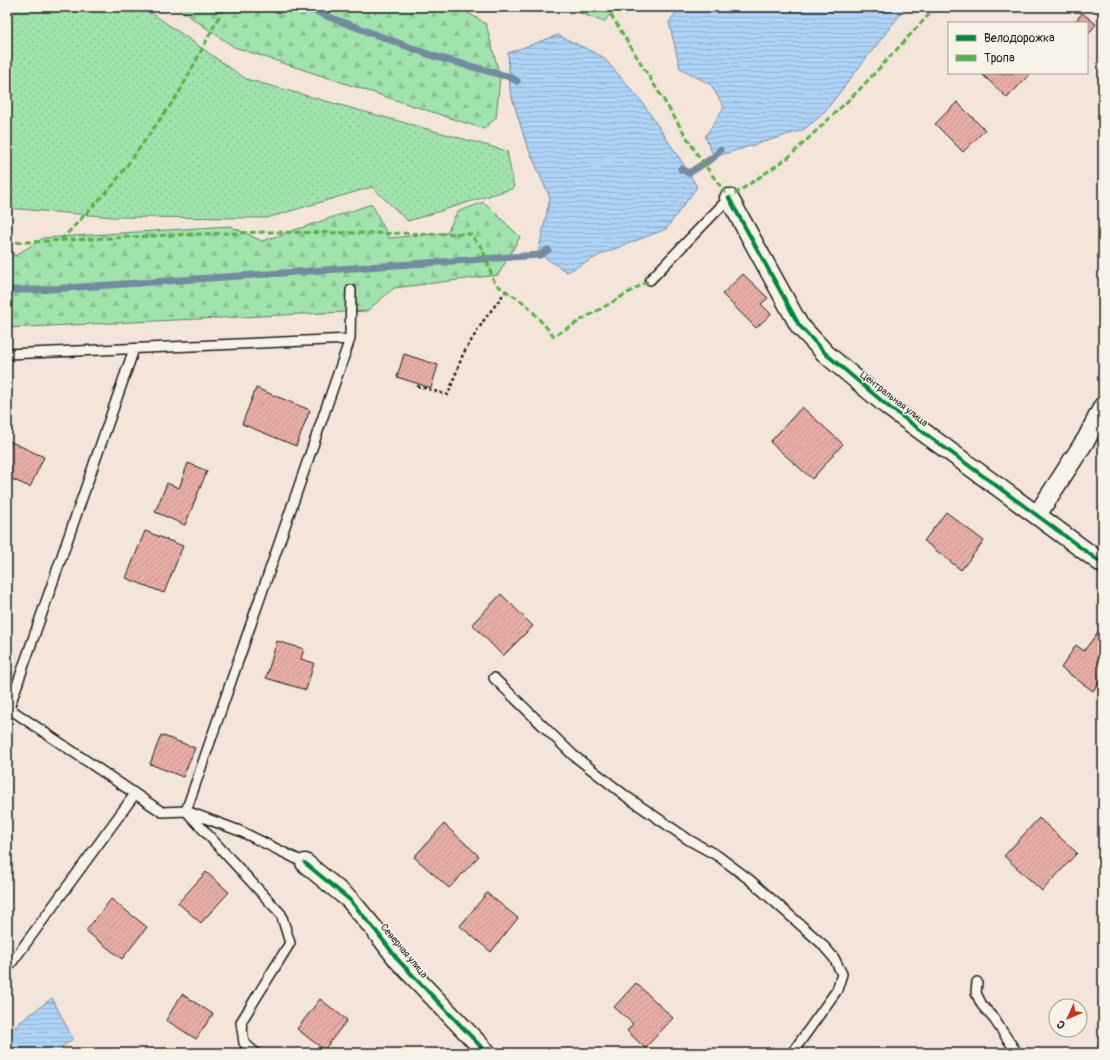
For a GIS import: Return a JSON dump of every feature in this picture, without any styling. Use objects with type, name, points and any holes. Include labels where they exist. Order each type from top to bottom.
[{"type":"street","name":"Центральная улица","points":[[729,198],[799,325],[826,354],[889,407],[1103,564]]},
{"type":"street","points":[[1037,515],[1087,438],[1103,406]]},
{"type":"street","name":"Северная улица","points":[[305,863],[350,900],[399,961],[487,1053]]},
{"type":"lane","points":[[650,280],[729,198]]},
{"type":"lane","points":[[186,811],[350,339],[351,290]]},
{"type":"lane","points":[[7,354],[350,339]]},
{"type":"lane","points":[[134,349],[8,707],[162,812],[186,811],[240,831],[305,863]]},
{"type":"lane","points":[[494,678],[573,755],[626,798],[690,840],[718,856],[750,880],[821,943],[834,958],[842,974],[837,990],[792,1053]]},
{"type":"lane","points":[[7,969],[136,794]]},
{"type":"lane","points":[[186,811],[281,914],[290,943],[241,1022],[244,1043],[256,1053]]},
{"type":"lane","points":[[977,982],[976,993],[982,1005],[994,1018],[1016,1053]]},
{"type":"path","points":[[417,386],[448,395],[463,354],[484,320],[506,290]]},
{"type":"green space","points":[[7,7],[143,7],[246,79],[507,151],[514,188],[408,221],[372,187],[267,218],[113,217],[7,208]]},
{"type":"green space","points":[[176,7],[459,7],[486,24],[500,77],[496,118],[484,129],[234,47]]},
{"type":"green space","points":[[564,7],[616,7],[604,22]]},
{"type":"green space","points":[[484,202],[520,237],[498,275],[394,288],[367,311],[7,328],[7,244],[15,256],[43,238],[230,226],[262,241],[372,204],[389,238],[447,233],[457,212]]},
{"type":"water","points":[[680,7],[906,7],[822,115],[803,130],[714,157],[705,137],[724,107],[711,85],[680,68],[669,22]]},
{"type":"water","points":[[558,35],[603,57],[642,102],[697,187],[666,229],[604,253],[567,272],[538,253],[550,198],[526,143],[510,91],[508,53]]},
{"type":"water","points":[[52,998],[73,1039],[53,1053],[7,1053],[7,1035],[19,1023]]},
{"type":"building","points":[[1082,13],[1096,24],[1088,35],[1088,22],[1075,22]]},
{"type":"building","points":[[982,74],[1030,74],[1007,98]]},
{"type":"building","points":[[957,102],[985,130],[963,152],[935,124]]},
{"type":"building","points":[[743,274],[768,298],[761,304],[771,314],[756,328],[722,294]]},
{"type":"building","points":[[404,354],[438,365],[431,388],[397,377]]},
{"type":"building","points":[[256,388],[310,410],[296,446],[242,424]]},
{"type":"building","points":[[802,407],[843,444],[812,479],[770,442]]},
{"type":"building","points":[[7,440],[44,457],[30,487],[7,477]]},
{"type":"building","points":[[188,463],[207,471],[185,525],[155,512],[167,483],[179,488]]},
{"type":"building","points":[[946,512],[984,541],[961,570],[924,541]]},
{"type":"building","points":[[145,531],[183,546],[164,593],[126,578]]},
{"type":"building","points":[[501,594],[533,626],[503,656],[472,624]]},
{"type":"building","points":[[1103,625],[1103,676],[1093,691],[1061,668],[1076,645],[1084,651]]},
{"type":"building","points":[[277,641],[304,649],[301,659],[314,663],[306,690],[266,678]]},
{"type":"building","points":[[161,735],[195,748],[183,777],[150,764]]},
{"type":"building","points":[[1039,818],[1077,853],[1042,891],[1004,856]]},
{"type":"building","points":[[444,824],[479,856],[449,888],[414,857]]},
{"type":"building","points":[[206,872],[229,892],[201,923],[178,903]]},
{"type":"building","points":[[487,893],[518,918],[491,952],[460,926]]},
{"type":"building","points":[[111,899],[147,927],[122,959],[86,931]]},
{"type":"building","points":[[636,983],[673,1018],[645,1048],[627,1031],[633,1024],[614,1007]]},
{"type":"building","points":[[182,994],[213,1014],[196,1039],[166,1020]]},
{"type":"building","points":[[320,999],[347,1020],[324,1050],[297,1029]]},
{"type":"waterway","points":[[306,7],[433,56],[510,77],[517,81]]},
{"type":"waterway","points":[[681,169],[689,173],[714,157],[720,150]]},
{"type":"waterway","points":[[7,290],[37,290],[540,255],[548,250]]},
{"type":"marked path","points":[[61,240],[113,185],[179,93],[224,7]]},
{"type":"marked path","points":[[606,7],[699,157],[729,198],[789,157],[859,90],[936,7]]},
{"type":"marked path","points":[[7,243],[265,232],[470,234],[482,248],[495,284],[526,304],[554,336],[650,280]]},
{"type":"cycle path","points":[[729,198],[799,325],[826,354],[889,407],[1103,564]]},
{"type":"cycle path","points":[[305,863],[350,900],[399,961],[487,1053]]}]
